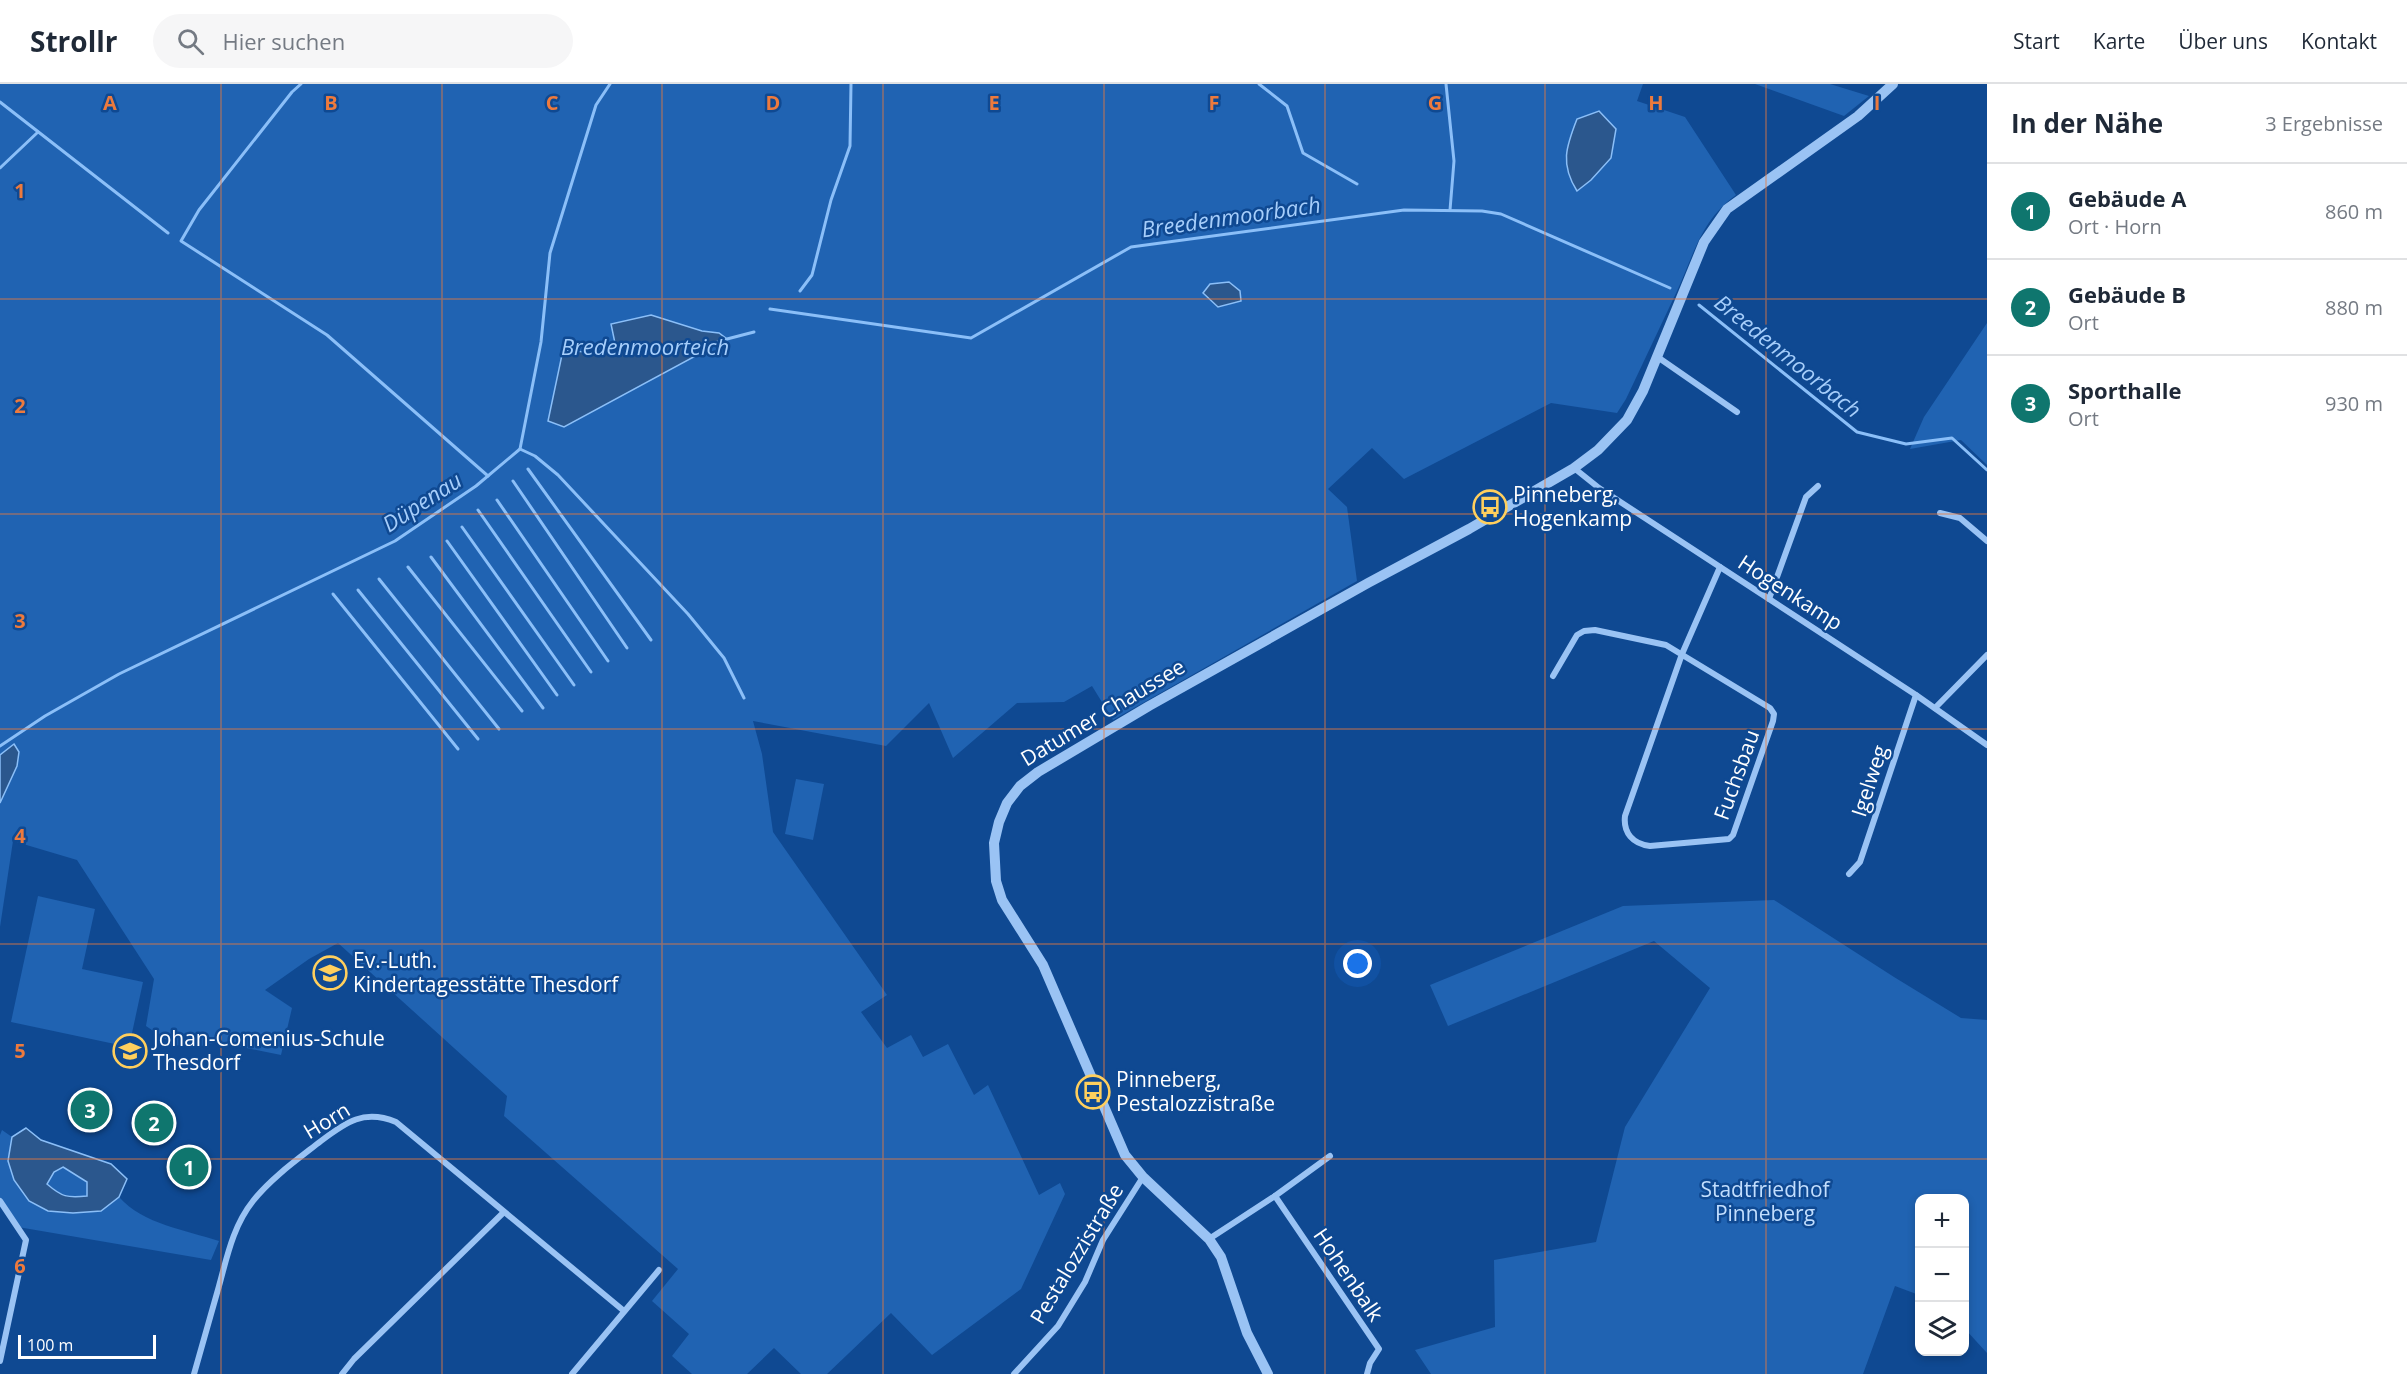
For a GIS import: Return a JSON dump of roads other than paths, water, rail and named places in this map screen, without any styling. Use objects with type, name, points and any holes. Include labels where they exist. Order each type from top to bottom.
[{"type":"street","name":"Datumer Chaussee","points":[[1268,1374],[1247,1333],[1221,1257],[1209,1239],[1143,1177],[1125,1155],[1043,965],[1002,900],[996,881],[994,843],[1007,803],[1020,786],[1038,772],[1138,712],[1469,529],[1574,468],[1598,450],[1627,420],[1659,357],[1704,242],[1727,209],[1858,116],[1893,84]]},
{"type":"street","points":[[1659,357],[1737,412]]},
{"type":"street","name":"Hogenkamp","points":[[1574,468],[1599,488],[1916,695],[1987,745]]},
{"type":"street","points":[[1769,598],[1806,497],[1818,486]]},
{"type":"street","points":[[1940,513],[1960,518],[1987,541]]},
{"type":"street","name":"Fuchsbau","points":[[1553,676],[1576,635],[1584,631],[1595,630],[1666,645],[1683,654],[1770,708],[1774,714],[1773,721],[1729,839],[1650,846],[1639,844],[1629,836],[1624,826],[1625,816],[1683,654],[1720,567]]},
{"type":"street","points":[[1935,708],[1987,655]]},
{"type":"street","name":"Igelweg","points":[[1849,874],[1860,862],[1916,695]]},
{"type":"street","name":"Horn","points":[[194,1374],[236,1230],[251,1203],[263,1189],[307,1152],[352,1120],[369,1116],[383,1116],[396,1122],[624,1311]]},
{"type":"street","points":[[1209,1239],[1275,1196],[1330,1156]]},
{"type":"street","name":"Pestalozzistraße","points":[[1014,1374],[1058,1326],[1085,1282],[1103,1240],[1143,1177]]},
{"type":"street","name":"Hohenbalk","points":[[1275,1196],[1378,1349],[1367,1374]]},
{"type":"street","points":[[0,1201],[26,1240],[0,1361]]},
{"type":"street","points":[[342,1374],[354,1359],[504,1212]]},
{"type":"street","points":[[572,1374],[659,1270]]},
{"type":"water","points":[[1599,111],[1616,129],[1611,158],[1591,180],[1577,191],[1568,172],[1566,155],[1570,138],[1577,119]]},
{"type":"water","points":[[1229,282],[1240,291],[1241,301],[1218,307],[1203,293],[1210,284]]},
{"type":"water","name":"Bredenmoorteich","points":[[651,315],[702,331],[719,333],[727,339],[703,345],[701,353],[564,427],[548,421],[563,350],[596,353],[615,343],[611,324]]},
{"type":"water","points":[[14,744],[19,752],[17,766],[0,803],[0,755]]},
{"type":"water","points":[[26,1128],[41,1140],[111,1164],[127,1179],[119,1197],[101,1211],[73,1213],[48,1211],[29,1201],[14,1180],[8,1161],[12,1137]],"holes":[[[63,1167],[87,1182],[87,1196],[80,1197],[65,1196],[47,1184],[54,1172]]]},
{"type":"waterway","points":[[301,84],[292,92],[199,210],[181,241],[327,335],[488,476]]},
{"type":"waterway","name":"Düpenau","points":[[0,746],[45,716],[119,674],[395,541],[476,486],[520,449],[541,342],[550,253],[596,105],[610,84]]},
{"type":"waterway","points":[[800,291],[812,275],[831,200],[850,146],[851,84]]},
{"type":"waterway","points":[[1259,84],[1287,106],[1303,153],[1357,184]]},
{"type":"waterway","points":[[1446,84],[1454,161],[1450,210]]},
{"type":"waterway","points":[[0,102],[168,233]]},
{"type":"waterway","points":[[0,168],[38,132]]},
{"type":"waterway","name":"Breedenmoorbach","points":[[770,309],[971,338],[1131,247],[1404,210],[1482,211],[1501,214],[1670,288]]},
{"type":"waterway","name":"Breedenmoorbach","points":[[1699,305],[1857,432],[1906,444],[1952,438],[1987,470]]},
{"type":"waterway","points":[[727,339],[754,332]]},
{"type":"waterway","points":[[520,449],[535,456],[558,475],[688,614],[724,658],[744,698]]},
{"type":"waterway","points":[[528,469],[651,640]]},
{"type":"waterway","points":[[513,481],[627,648]]},
{"type":"waterway","points":[[497,500],[608,661]]},
{"type":"waterway","points":[[478,510],[591,672]]},
{"type":"waterway","points":[[462,527],[574,685]]},
{"type":"waterway","points":[[447,541],[557,695]]},
{"type":"waterway","points":[[431,557],[543,708]]},
{"type":"waterway","points":[[408,567],[522,711]]},
{"type":"waterway","points":[[379,579],[499,729]]},
{"type":"waterway","points":[[358,590],[478,739]]},
{"type":"waterway","points":[[333,594],[458,749]]},
{"type":"place","name":"Pinneberg, Hogenkamp","points":[[1490,507]]},
{"type":"place","name":"Ev.-Luth. Kindertagesstätte Thesdorf","points":[[330,973]]},
{"type":"place","name":"Johan-Comenius-Schule Thesdorf","points":[[130,1051]]},
{"type":"place","name":"Pinneberg, Pestalozzistraße","points":[[1093,1092]]},
{"type":"place","name":"Sporthalle","points":[[90,1110]]},
{"type":"place","name":"Gebäude B","points":[[154,1123]]},
{"type":"place","name":"Gebäude A","points":[[189,1167]]},
{"type":"park label","name":"Stadtfriedhof Pinneberg","points":[[1765,1202]]}]
